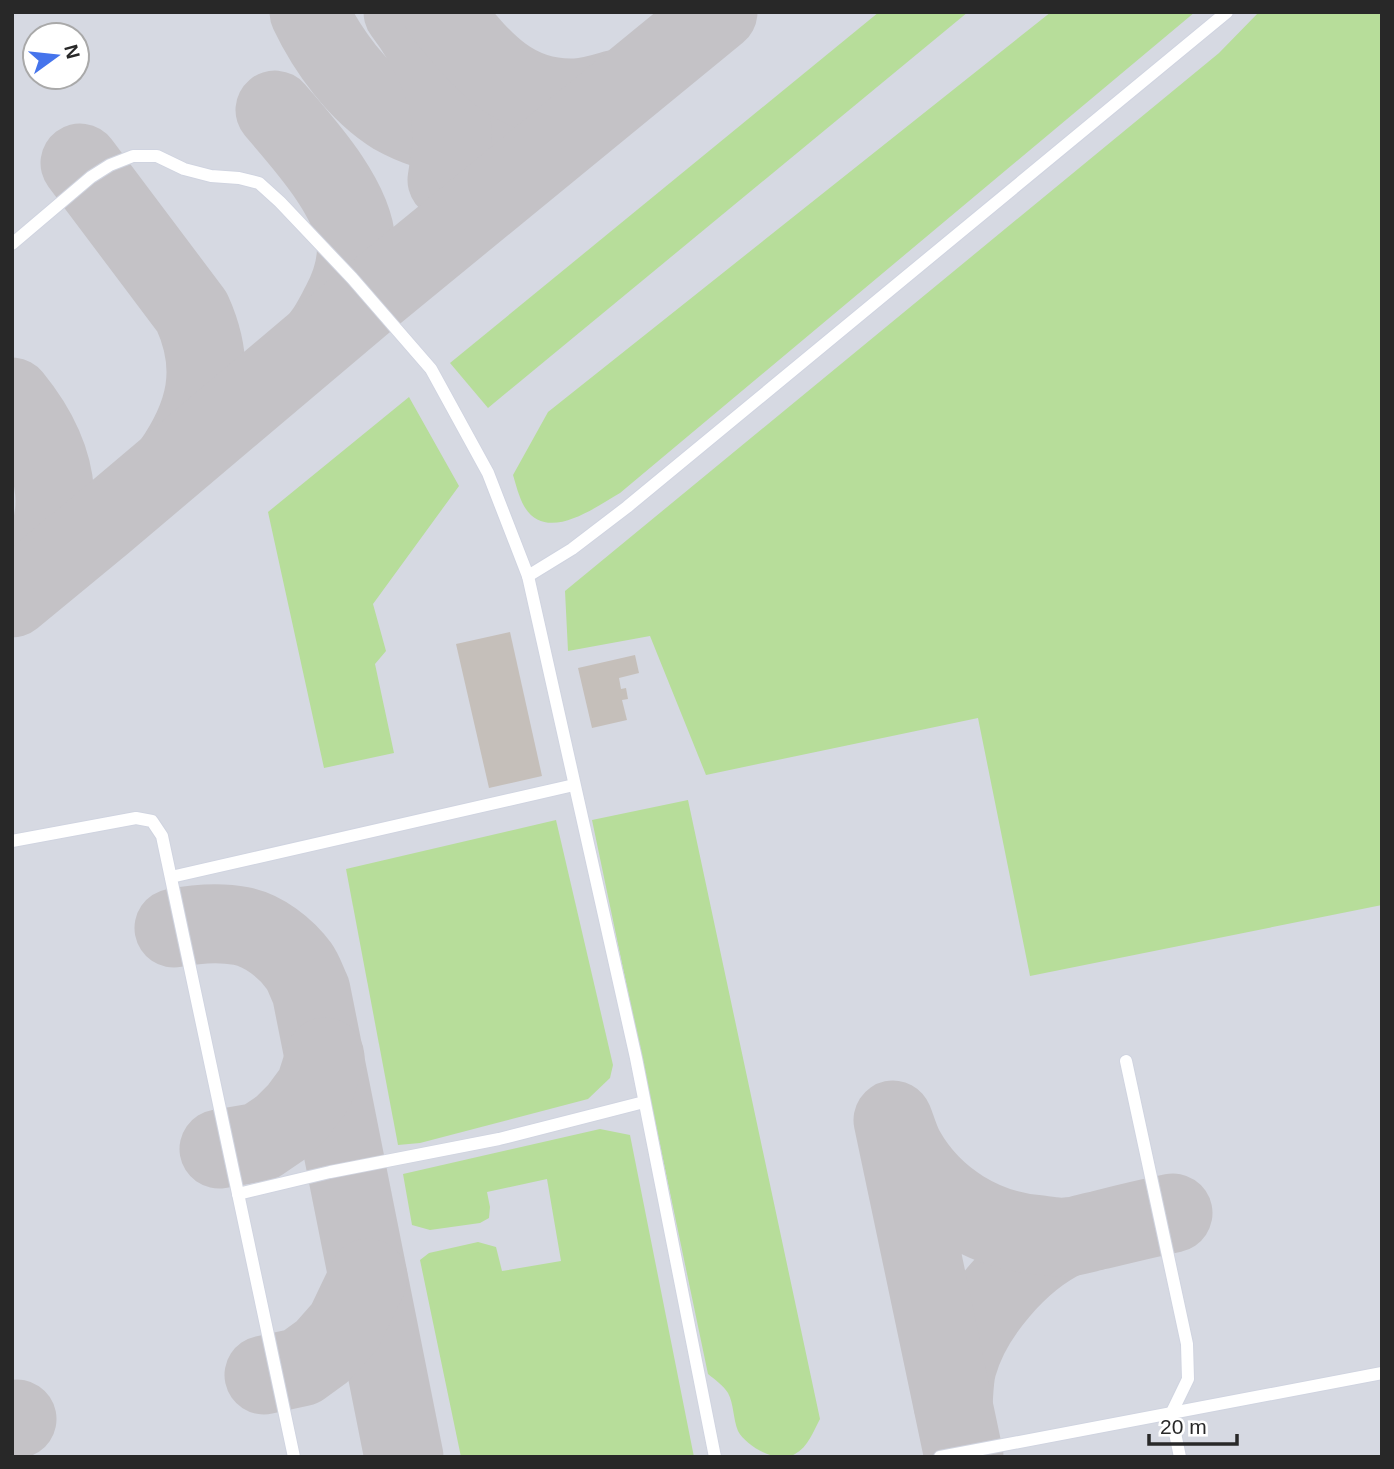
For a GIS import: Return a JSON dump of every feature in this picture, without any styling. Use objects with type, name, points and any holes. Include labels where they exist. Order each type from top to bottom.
[{"type":"lane","points":[[528,576],[572,549],[627,507],[1227,12]]},
{"type":"lane","points":[[12,244],[91,177],[110,164],[133,156],[157,156],[184,169],[259,183],[352,278],[431,369],[488,473],[528,576],[644,1102],[715,1457]]},
{"type":"lane","points":[[171,877],[574,785]]},
{"type":"lane","points":[[12,841],[136,818],[152,821],[162,836],[294,1457]]},
{"type":"lane","points":[[1126,1061],[1187,1344],[1188,1379],[1171,1414],[1181,1457]]},
{"type":"lane","points":[[238,1194],[330,1172],[499,1139],[644,1102]]},
{"type":"lane","points":[[940,1457],[1382,1373]]},
{"type":"shaded area","points":[[12,12],[1382,12],[1382,1457],[12,1457]]},
{"type":"green space","points":[[879,12],[968,12],[488,408],[450,363]]},
{"type":"green space","points":[[1051,12],[1195,12],[620,493],[584,514],[557,523],[533,517],[522,502],[513,475],[548,412]]},
{"type":"green space","points":[[1259,12],[1382,12],[1382,905],[1030,976],[978,718],[706,775],[650,636],[568,651],[565,591],[1219,53]]},
{"type":"green space","points":[[409,397],[459,486],[373,604],[386,651],[375,664],[394,753],[324,768],[268,512]]},
{"type":"green space","points":[[688,800],[820,1419],[810,1439],[795,1454],[788,1457],[772,1456],[755,1448],[742,1437],[736,1426],[728,1393],[708,1374],[592,820]]},
{"type":"green space","points":[[556,820],[613,1065],[610,1078],[588,1099],[420,1143],[398,1145],[346,869]]},
{"type":"green space","points":[[600,1129],[630,1135],[694,1457],[461,1457],[420,1260],[429,1253],[478,1242],[496,1247],[502,1271],[561,1261],[547,1179],[487,1192],[489,1218],[480,1223],[430,1230],[412,1225],[403,1174]]},
{"type":"building","points":[[510,632],[542,776],[489,788],[456,644]]},
{"type":"building","points":[[635,655],[639,673],[619,678],[621,689],[626,688],[628,699],[622,700],[627,720],[592,728],[578,668]]},
{"type":"taxiway","points":[[309,12],[334,55],[368,95],[394,115],[428,130],[466,138],[524,138],[542,135],[583,120]]},
{"type":"taxiway","points":[[403,12],[422,40],[444,88],[452,137],[447,180]]},
{"type":"taxiway","points":[[442,12],[483,59],[514,83],[532,92],[551,97],[574,98],[617,89]]},
{"type":"taxiway","points":[[12,598],[369,298],[718,12]]},
{"type":"taxiway","points":[[275,110],[325,172],[346,207],[353,225],[356,242],[353,274],[341,304],[322,336]]},
{"type":"taxiway","points":[[80,163],[192,312],[200,333],[205,353],[204,391],[193,428],[172,464]]},
{"type":"taxiway","points":[[12,397],[42,444],[55,492],[54,517],[48,541],[37,566],[20,590]]},
{"type":"taxiway","points":[[174,928],[225,924],[258,931],[281,946],[294,959],[311,991],[404,1457]]},
{"type":"taxiway","points":[[219,1149],[260,1142],[282,1127],[315,1088],[325,1057]]},
{"type":"taxiway","points":[[964,1457],[893,1120],[905,1150],[930,1184],[962,1210],[1000,1227],[1068,1237],[1173,1213]]},
{"type":"taxiway","points":[[953,1404],[957,1367],[973,1328],[1015,1274],[1032,1259],[1067,1237]]},
{"type":"taxiway","points":[[264,1375],[301,1367],[323,1351],[345,1326],[368,1278]]},
{"type":"taxiway","points":[[12,1420],[17,1419]]}]
